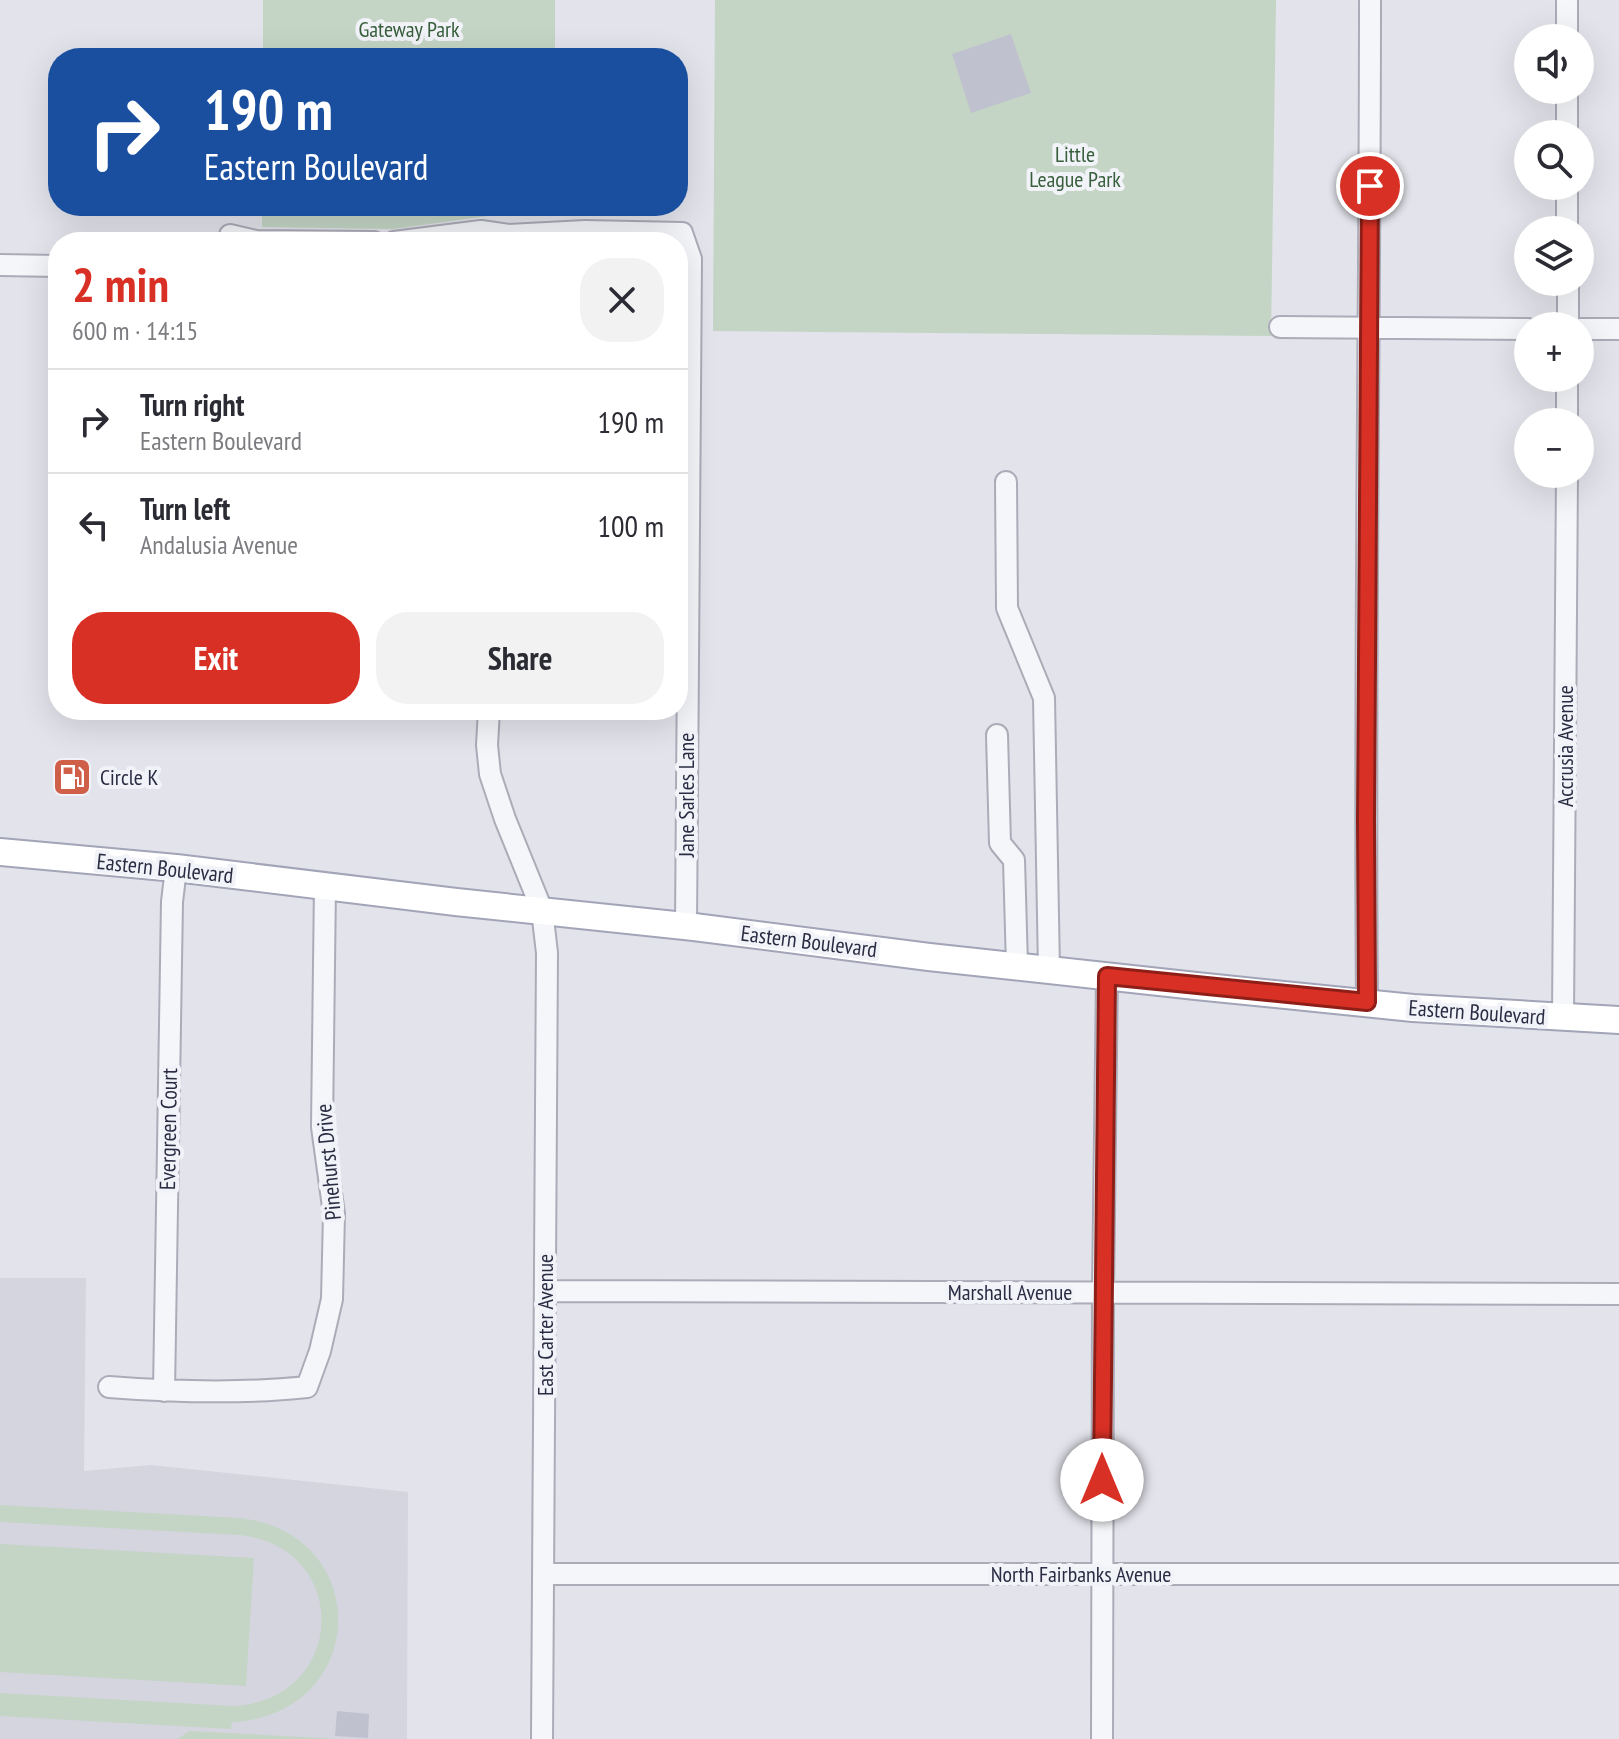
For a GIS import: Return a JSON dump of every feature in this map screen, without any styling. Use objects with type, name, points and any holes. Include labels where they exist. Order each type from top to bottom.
[{"type":"main road","name":"Eastern Boulevard","points":[[0,852],[176,868],[1049,970],[1413,1008],[1619,1020]]},
{"type":"street","points":[[1367,1002],[1370,0]]},
{"type":"street","points":[[1567,0],[1567,24]]},
{"type":"street","name":"Jane Sarles Lane","points":[[576,232],[634,232]]},
{"type":"street","name":"Jane Sarles Lane","points":[[688,250],[691,259],[688,659]]},
{"type":"street","points":[[0,265],[48,266]]},
{"type":"street","points":[[1280,327],[1514,329]]},
{"type":"street","points":[[1594,329],[1619,329]]},
{"type":"street","points":[[1006,482],[1007,608],[1044,698],[1049,970]]},
{"type":"street","name":"Accrusia Avenue","points":[[1563,1018],[1567,488]]},
{"type":"street","name":"East Carter Avenue","points":[[488,720],[490,774],[542,910],[547,953],[542,1739]]},
{"type":"street","name":"Jane Sarles Lane","points":[[686,926],[688,720]]},
{"type":"street","points":[[997,735],[1000,843],[1014,860],[1017,966]]},
{"type":"street","name":"Evergreen Court","points":[[164,1391],[172,902],[176,868]]},
{"type":"street","name":"Pinehurst Drive","points":[[164,1391],[261,1392],[307,1387],[320,1351],[332,1299],[334,1214],[322,1127],[325,885]]},
{"type":"street","points":[[1102,1739],[1107,976]]},
{"type":"street","name":"Marshall Avenue","points":[[545,1291],[1619,1294]]},
{"type":"street","points":[[109,1387],[164,1391]]},
{"type":"street","name":"North Fairbanks Avenue","points":[[543,1574],[1619,1574]]},
{"type":"shaded area","points":[[0,1278],[86,1278],[84,1471],[151,1465],[408,1492],[407,1739],[0,1739]]},
{"type":"green space","name":"Gateway Park","points":[[263,0],[555,0],[555,48],[263,48]]},
{"type":"green space","name":"Little League Park","points":[[715,0],[1276,0],[1271,336],[713,331]]},
{"type":"green space","points":[[262,216],[488,216],[393,229],[262,227]]},
{"type":"green space","points":[[0,1505],[241,1518],[285,1531],[316,1556],[333,1588],[338,1624],[330,1659],[310,1690],[277,1712],[232,1722],[231,1729],[0,1716],[0,1693],[233,1706],[271,1697],[298,1678],[315,1652],[322,1622],[317,1592],[302,1566],[276,1545],[239,1535],[0,1522]]},
{"type":"green space","points":[[0,1544],[254,1558],[246,1686],[0,1672]]},
{"type":"green space","points":[[189,1731],[321,1738],[334,1739],[178,1739]]},
{"type":"building","points":[[1011,34],[1031,93],[971,113],[952,54]]},
{"type":"building","points":[[337,1711],[369,1714],[368,1738],[335,1736]]},
{"type":"place","name":"Circle K","points":[[72,777]]},
{"type":"route","points":[[1102,1480],[1107,976],[1367,1002],[1370,186]]}]
